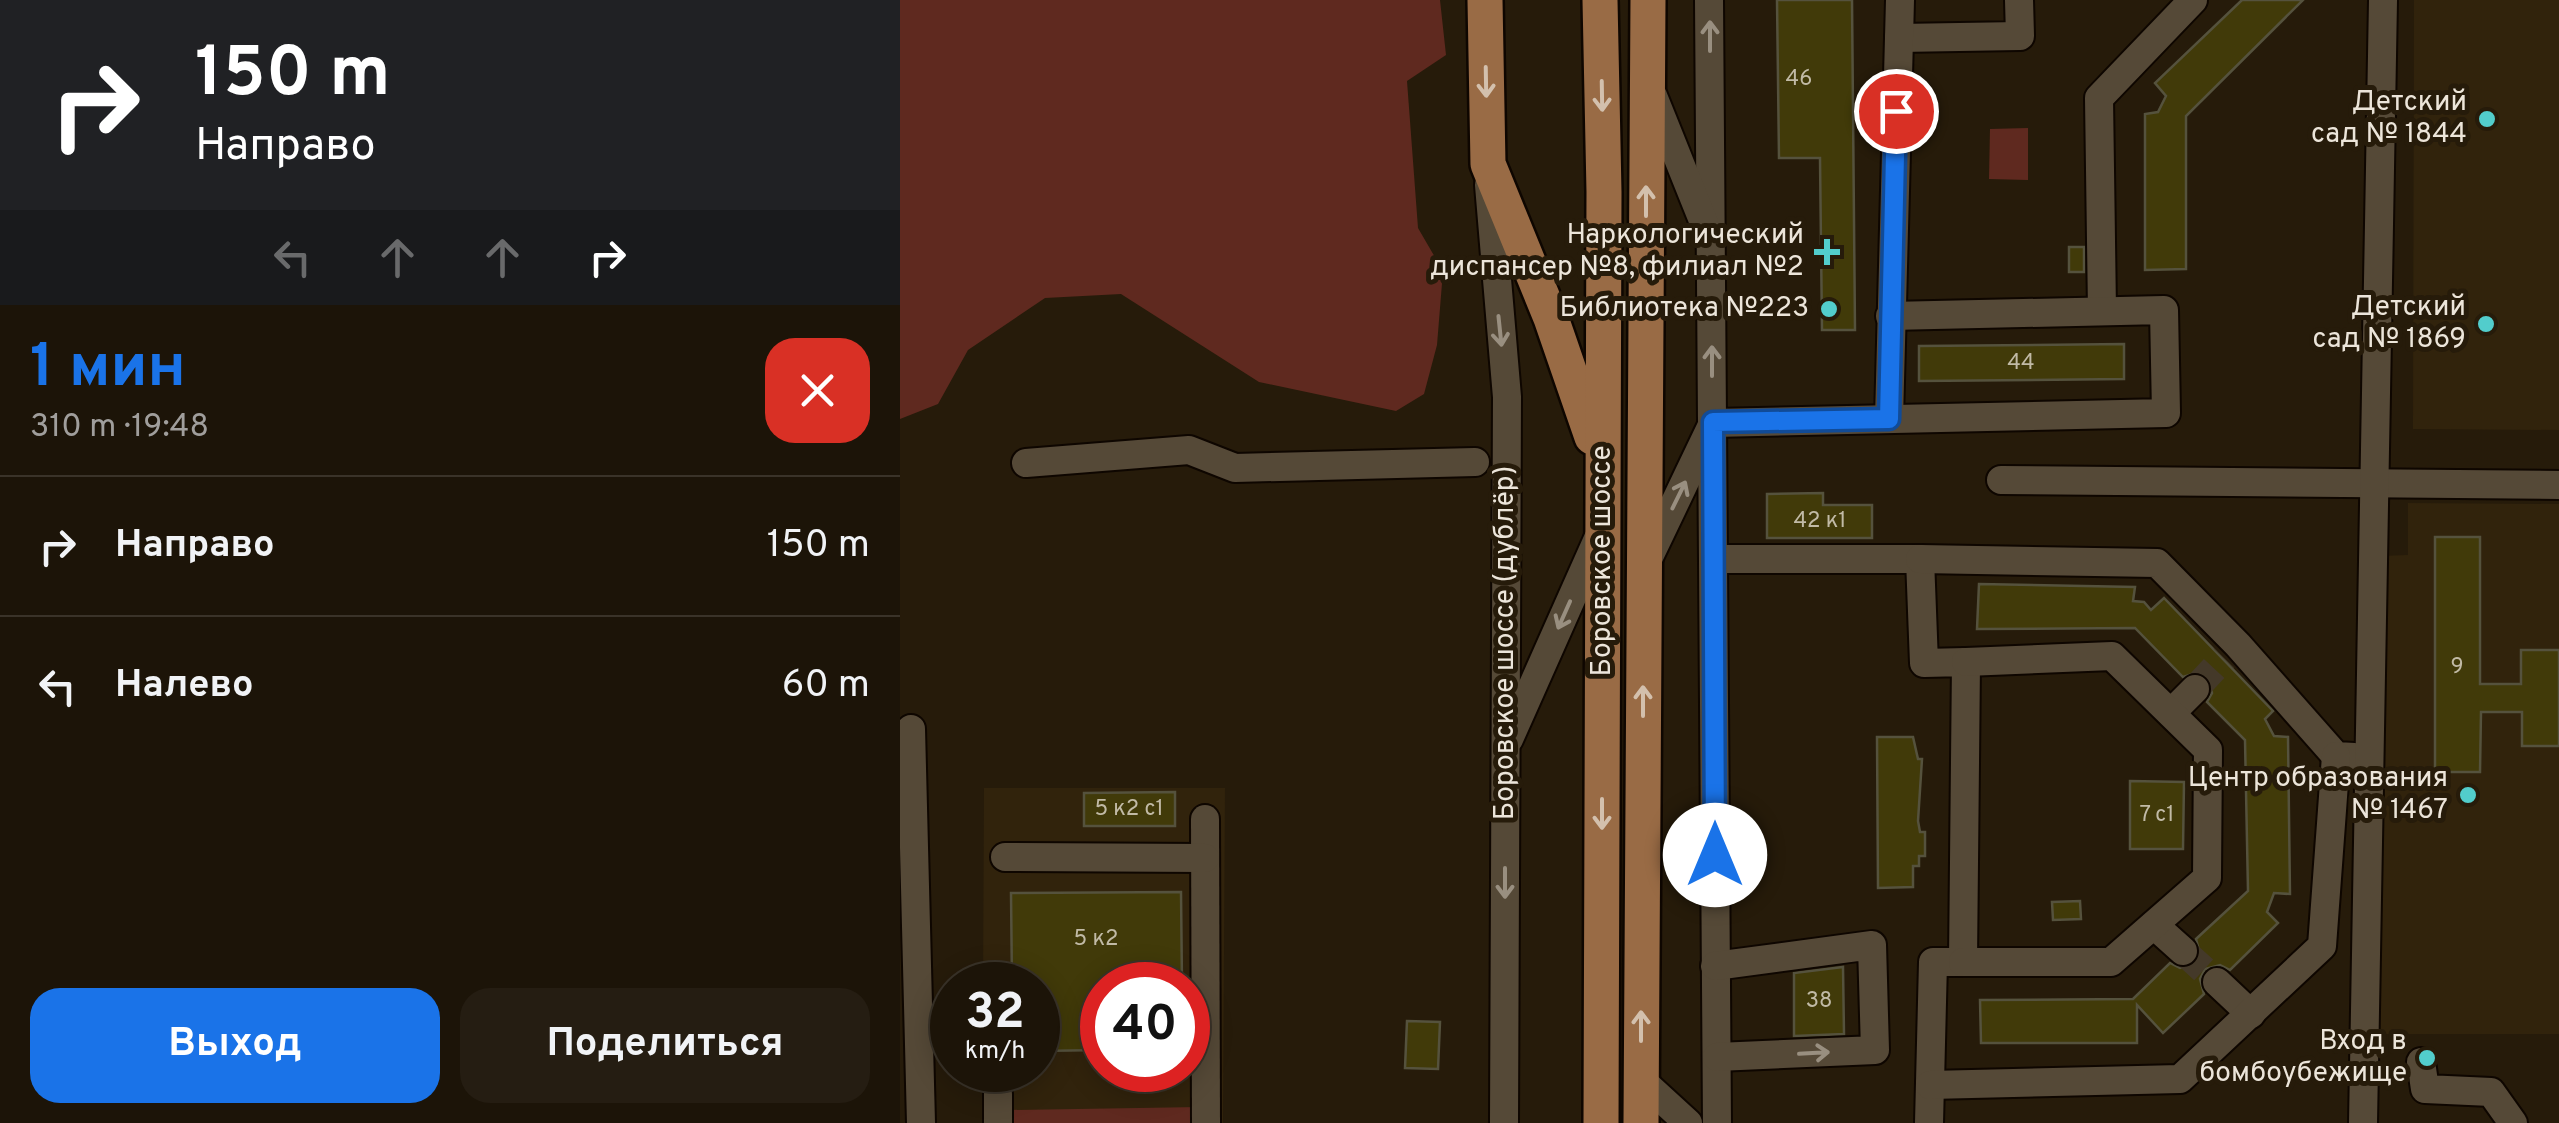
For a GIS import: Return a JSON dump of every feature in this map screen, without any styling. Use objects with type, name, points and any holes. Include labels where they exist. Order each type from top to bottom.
[{"type":"main road","points":[[1484,0],[1488,164],[1578,390],[1603,476]]},
{"type":"main road","name":"Боровское шоссе","points":[[1600,0],[1601,1123]]},
{"type":"main road","name":"Боровское шоссе","points":[[1641,1123],[1648,0]]},
{"type":"street","points":[[1710,0],[1717,1123]]},
{"type":"street","points":[[1889,419],[1900,0]]},
{"type":"street","points":[[1899,38],[2020,36],[2020,0]]},
{"type":"street","points":[[2102,312],[2099,98],[2192,0]]},
{"type":"street","points":[[2363,1123],[2383,0]]},
{"type":"street","points":[[1647,78],[1664,131],[1698,200],[1712,248]]},
{"type":"street","name":"Боровское шоссе (дублёр)","points":[[1488,164],[1507,397],[1504,1123]]},
{"type":"street","points":[[1713,422],[2166,414],[2164,310],[1890,316]]},
{"type":"street","points":[[1644,567],[1713,422]]},
{"type":"street","points":[[1026,464],[1189,450],[1235,468],[1475,462]]},
{"type":"street","points":[[2001,480],[2559,485]]},
{"type":"street","points":[[1504,750],[1603,526]]},
{"type":"street","points":[[1714,559],[2157,563],[2231,651],[2336,756],[2370,758]]},
{"type":"street","points":[[1920,559],[1924,663],[2112,656],[2208,750],[2207,878],[2111,962],[1934,962],[1929,1123]]},
{"type":"street","points":[[1962,962],[1966,662]]},
{"type":"street","points":[[2171,714],[2194,689]]},
{"type":"street","points":[[911,728],[921,1123]]},
{"type":"street","points":[[1930,1085],[2180,1079],[2322,946],[2336,756]]},
{"type":"street","points":[[1205,819],[1206,1123]]},
{"type":"street","points":[[1004,856],[1205,858]]},
{"type":"street","points":[[2154,925],[2183,952]]},
{"type":"street","points":[[1716,966],[1872,945],[1875,1050],[1717,1057]]},
{"type":"street","points":[[2216,982],[2251,1014]]},
{"type":"street","points":[[2421,1062],[2425,1089],[2491,1092],[2513,1123]]},
{"type":"street","points":[[1641,1080],[1688,1123]]},
{"type":"street","points":[[998,1094],[998,1123]]},
{"type":"shaded area","points":[[900,0],[1440,0],[1446,55],[1407,81],[1418,228],[1443,271],[1437,345],[1424,394],[1396,411],[1259,382],[1121,294],[1045,298],[968,350],[938,404],[900,419]]},
{"type":"shaded area","points":[[2414,0],[2559,0],[2559,430],[2413,429]]},
{"type":"shaded area","points":[[2028,128],[2028,180],[1989,179],[1990,129]]},
{"type":"shaded area","name":"Центр образования № 1467","points":[[2408,503],[2559,504],[2559,1034],[2377,1034],[2378,556],[2408,555]]},
{"type":"shaded area","points":[[984,788],[1225,788],[1223,1123],[983,1111],[983,1092],[1060,1092],[1060,962],[983,962]]},
{"type":"shaded area","points":[[1199,1107],[1199,1123],[1010,1123],[1009,1110]]},
{"type":"building","points":[[1777,0],[1852,0],[1855,330],[1822,330],[1820,158],[1779,158]]},
{"type":"building","points":[[2242,0],[2303,0],[2186,116],[2186,269],[2145,270],[2145,114],[2158,112],[2166,96],[2155,83]]},
{"type":"building","points":[[2069,247],[2084,247],[2084,272],[2069,272]]},
{"type":"building","points":[[2124,344],[2124,379],[1919,381],[1919,346]]},
{"type":"building","points":[[1823,493],[1823,505],[1872,505],[1872,538],[1767,538],[1767,494]]},
{"type":"building","points":[[2435,537],[2480,537],[2480,684],[2521,684],[2521,650],[2559,650],[2559,746],[2522,746],[2522,712],[2481,712],[2480,772],[2435,772]]},
{"type":"building","points":[[1979,584],[2135,587],[2133,601],[2144,602],[2151,610],[2164,598],[2273,711],[2265,719],[2274,736],[2288,737],[2290,894],[2274,893],[2267,912],[2278,923],[2230,970],[2220,965],[2205,969],[2200,979],[2204,994],[2163,1033],[2137,1005],[2137,1043],[1981,1043],[1980,1000],[2133,999],[2170,963],[2180,968],[2195,963],[2200,954],[2196,939],[2248,891],[2245,740],[2207,702],[2212,693],[2208,677],[2199,672],[2183,677],[2135,628],[1977,629]]},
{"type":"building","points":[[1877,737],[1913,737],[1918,759],[1922,759],[1918,821],[1920,832],[1925,832],[1925,856],[1919,856],[1919,866],[1913,866],[1913,887],[1878,888]]},
{"type":"building","points":[[2130,781],[2184,782],[2183,849],[2130,849]]},
{"type":"building","points":[[1175,792],[1175,826],[1084,826],[1084,793]]},
{"type":"building","points":[[1181,892],[1182,962],[1080,962],[1080,1050],[1060,1051],[1060,962],[1012,962],[1011,893]]},
{"type":"building","points":[[2080,901],[2081,919],[2053,920],[2052,902]]},
{"type":"building","points":[[1843,967],[1844,1034],[1794,1036],[1794,973]]},
{"type":"building","points":[[1407,1021],[1440,1022],[1438,1069],[1405,1068]]},
{"type":"tunnel","points":[[2195,689],[2224,658]]},
{"type":"tunnel","points":[[2183,951],[2217,982]]},
{"type":"place","name":"Детский сад № 1844","points":[[2487,119]]},
{"type":"place","name":"Наркологический диспансер №8, филиал №2","points":[[1827,252]]},
{"type":"place","name":"Библиотека №223","points":[[1829,309]]},
{"type":"place","name":"Детский сад № 1869","points":[[2486,324]]},
{"type":"place","name":"Центр образования № 1467","points":[[2468,795]]},
{"type":"place","name":"Вход в бомбоубежище","points":[[2427,1058]]},
{"type":"route","points":[[1715,855],[1713,422],[1889,419],[1896,111]]}]
